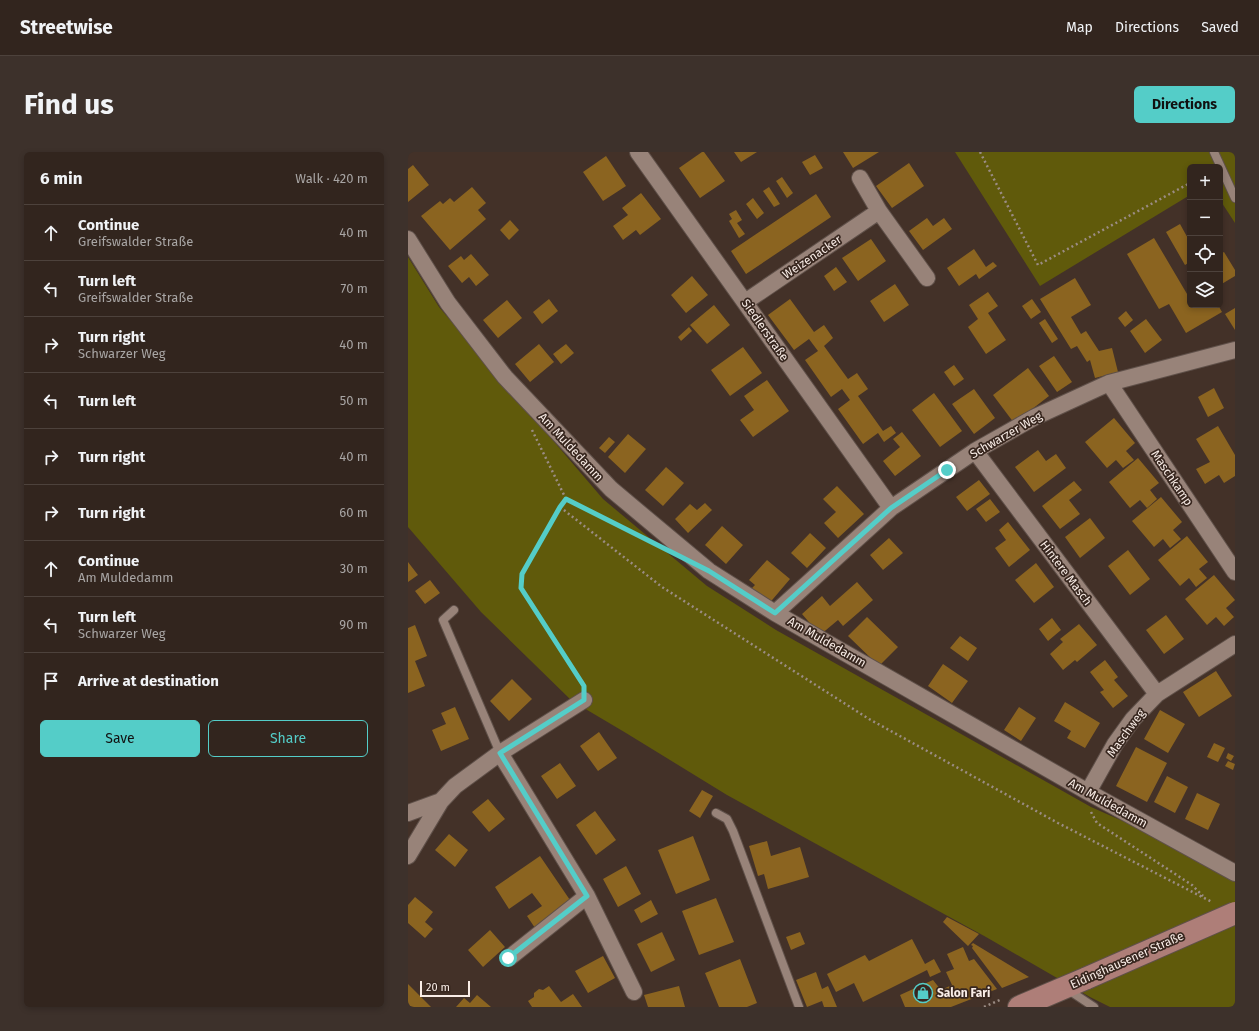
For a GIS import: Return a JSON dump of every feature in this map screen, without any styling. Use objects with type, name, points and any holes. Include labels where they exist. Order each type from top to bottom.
[{"type":"main road","name":"Eidinghausener Straße","points":[[1019,1007],[1086,978],[1226,909]]},
{"type":"street","name":"Siedlerstraße","points":[[644,154],[745,302],[891,508]]},
{"type":"street","points":[[860,178],[879,211],[927,278]]},
{"type":"street","name":"Weizenacker","points":[[745,302],[879,211]]},
{"type":"street","name":"Am Muldedamm","points":[[408,239],[448,303],[505,377],[611,489],[709,571],[775,613],[1088,792],[1235,873]]},
{"type":"street","name":"Schwarzer Weg","points":[[775,613],[891,508],[976,451],[1035,417],[1109,383],[1235,350]]},
{"type":"street","name":"Maschkamp","points":[[1109,383],[1235,572]]},
{"type":"street","name":"Hintere Masch","points":[[976,451],[1157,694]]},
{"type":"street","name":"Maschweg","points":[[1088,792],[1115,744],[1133,719],[1157,694],[1235,644]]},
{"type":"street","points":[[410,849],[441,800],[455,786],[500,753],[584,700]]},
{"type":"street","points":[[500,753],[587,896],[634,992]]},
{"type":"street","points":[[408,813],[441,800]]},
{"type":"street","points":[[508,958],[587,896]]},
{"type":"lane","points":[[1214,152],[1235,198]]},
{"type":"lane","points":[[454,610],[443,620],[500,753]]},
{"type":"lane","points":[[716,813],[727,819],[733,831],[799,1007]]},
{"type":"lane","points":[[1064,988],[1094,1007]]},
{"type":"path","points":[[980,152],[1038,265],[1187,185]]},
{"type":"path","points":[[529,425],[566,499],[644,539]]},
{"type":"path","points":[[566,499],[522,574],[521,588],[584,686],[584,700]]},
{"type":"path","points":[[560,507],[662,587],[869,719],[1058,823],[1226,909]]},
{"type":"path","points":[[1088,792],[1092,815],[1097,823],[1192,885],[1204,897]]},
{"type":"shaded area","points":[[955,152],[1235,152],[1235,223],[1223,205],[1223,164],[1187,164],[1187,197],[1040,286]]},
{"type":"shaded area","points":[[408,257],[439,307],[603,499],[707,586],[776,630],[1091,807],[1235,871],[1235,1007],[1110,1007],[727,795],[572,701],[481,612],[408,527]]},
{"type":"building","points":[[704,152],[725,181],[700,198],[679,168]]},
{"type":"building","points":[[734,152],[757,152],[741,162]]},
{"type":"building","points":[[843,152],[879,152],[853,168]]},
{"type":"building","points":[[815,155],[823,168],[810,175],[802,162]]},
{"type":"building","points":[[606,156],[626,186],[603,201],[583,172]]},
{"type":"building","points":[[909,163],[924,186],[892,208],[876,186]]},
{"type":"building","points":[[413,165],[429,185],[408,202],[408,169]]},
{"type":"building","points":[[782,177],[793,193],[787,198],[776,181]]},
{"type":"building","points":[[472,187],[486,203],[478,210],[486,219],[450,250],[421,216],[440,201],[443,204],[450,198],[454,202]]},
{"type":"building","points":[[769,187],[780,204],[774,207],[763,191]]},
{"type":"building","points":[[641,193],[661,219],[640,235],[636,230],[623,240],[613,226],[628,215],[622,208]]},
{"type":"building","points":[[816,194],[831,217],[746,274],[731,251]]},
{"type":"building","points":[[753,198],[764,213],[757,219],[746,204]]},
{"type":"building","points":[[736,210],[742,220],[737,223],[745,234],[739,238],[729,221],[732,219],[729,214]]},
{"type":"building","points":[[927,218],[933,226],[944,218],[952,229],[923,250],[909,231]]},
{"type":"building","points":[[510,220],[519,230],[509,240],[500,230]]},
{"type":"building","points":[[1180,224],[1187,237],[1187,264],[1185,265],[1166,232]]},
{"type":"building","points":[[1154,238],[1187,294],[1187,308],[1220,308],[1222,312],[1186,333],[1169,304],[1159,309],[1127,254]]},
{"type":"building","points":[[871,239],[886,261],[858,281],[842,258]]},
{"type":"building","points":[[974,249],[986,267],[993,262],[997,266],[979,279],[976,274],[959,286],[947,268]]},
{"type":"building","points":[[1223,252],[1235,270],[1235,276],[1223,283],[1223,272]]},
{"type":"building","points":[[471,254],[489,275],[476,286],[469,277],[462,283],[448,266],[461,256],[464,260]]},
{"type":"building","points":[[836,267],[847,282],[834,291],[824,276]]},
{"type":"building","points":[[692,276],[708,295],[686,313],[671,295]]},
{"type":"building","points":[[1075,278],[1091,305],[1071,317],[1081,334],[1086,331],[1099,351],[1112,348],[1118,372],[1095,378],[1090,360],[1087,362],[1077,346],[1071,349],[1040,299]]},
{"type":"building","points":[[895,284],[909,305],[884,322],[870,301]]},
{"type":"building","points":[[988,292],[998,306],[988,313],[1006,340],[986,354],[968,327],[978,319],[969,305]]},
{"type":"building","points":[[549,299],[558,311],[542,324],[533,312]]},
{"type":"building","points":[[790,299],[814,332],[824,325],[833,338],[824,346],[848,379],[857,373],[868,389],[858,396],[883,431],[891,426],[896,433],[884,442],[878,433],[863,444],[838,409],[850,400],[842,389],[831,397],[805,360],[818,351],[809,339],[794,350],[768,315]]},
{"type":"building","points":[[1032,299],[1041,312],[1031,319],[1022,306]]},
{"type":"building","points":[[507,300],[522,318],[498,338],[483,320]]},
{"type":"building","points":[[714,305],[730,325],[707,344],[690,325]]},
{"type":"building","points":[[1235,308],[1235,330],[1225,314]]},
{"type":"building","points":[[1126,311],[1133,320],[1125,327],[1118,318]]},
{"type":"building","points":[[1045,319],[1058,339],[1052,343],[1039,323]]},
{"type":"building","points":[[1146,319],[1162,340],[1145,353],[1130,331]]},
{"type":"building","points":[[689,327],[692,331],[681,341],[678,337]]},
{"type":"building","points":[[539,344],[554,362],[530,382],[515,364]]},
{"type":"building","points":[[566,344],[574,353],[561,364],[553,354]]},
{"type":"building","points":[[743,347],[762,373],[730,396],[711,370]]},
{"type":"building","points":[[1054,356],[1072,382],[1057,392],[1039,366]]},
{"type":"building","points":[[954,365],[964,379],[954,386],[944,372]]},
{"type":"building","points":[[1028,368],[1049,396],[1014,423],[993,395]]},
{"type":"building","points":[[767,380],[789,411],[753,437],[740,420],[754,410],[744,396]]},
{"type":"building","points":[[1214,388],[1224,408],[1208,417],[1198,397]]},
{"type":"building","points":[[974,389],[995,418],[974,434],[952,404]]},
{"type":"building","points":[[934,393],[962,431],[940,447],[912,410]]},
{"type":"building","points":[[1114,418],[1135,443],[1126,451],[1134,460],[1123,468],[1116,460],[1107,468],[1085,442]]},
{"type":"building","points":[[1218,426],[1235,455],[1235,476],[1224,483],[1219,475],[1205,484],[1196,469],[1210,462],[1196,439]]},
{"type":"building","points":[[902,432],[921,456],[895,476],[883,461],[900,447],[893,439]]},
{"type":"building","points":[[628,434],[646,449],[625,473],[608,457]]},
{"type":"building","points":[[609,437],[615,442],[605,453],[599,448]]},
{"type":"building","points":[[1038,450],[1046,461],[1056,454],[1066,468],[1034,492],[1015,467]]},
{"type":"building","points":[[1138,458],[1159,483],[1150,490],[1157,499],[1147,508],[1140,500],[1130,508],[1109,482]]},
{"type":"building","points":[[666,467],[684,483],[663,506],[645,490]]},
{"type":"building","points":[[979,480],[990,494],[967,511],[956,497]]},
{"type":"building","points":[[1074,481],[1082,490],[1069,500],[1080,514],[1060,529],[1042,506]]},
{"type":"building","points":[[837,486],[864,514],[838,538],[824,523],[836,512],[823,499]]},
{"type":"building","points":[[1161,497],[1182,522],[1173,530],[1181,539],[1170,548],[1163,539],[1154,547],[1132,521]]},
{"type":"building","points":[[990,499],[1000,512],[986,522],[976,509]]},
{"type":"building","points":[[705,503],[712,510],[688,533],[675,519],[690,504],[697,510]]},
{"type":"building","points":[[1090,518],[1105,538],[1080,558],[1065,537]]},
{"type":"building","points":[[1008,522],[1030,550],[1009,567],[995,548],[1006,540],[999,530]]},
{"type":"building","points":[[722,526],[743,545],[726,564],[705,545]]},
{"type":"building","points":[[810,533],[826,548],[807,568],[791,553]]},
{"type":"building","points":[[1187,536],[1208,562],[1199,569],[1207,578],[1196,587],[1189,578],[1180,586],[1158,560]]},
{"type":"building","points":[[889,538],[903,553],[883,570],[870,555]]},
{"type":"building","points":[[1128,550],[1150,579],[1130,595],[1108,566]]},
{"type":"building","points":[[767,560],[790,579],[767,606],[749,591],[755,585],[749,580]]},
{"type":"building","points":[[408,562],[418,575],[408,582]]},
{"type":"building","points":[[1036,563],[1054,587],[1034,603],[1015,580]]},
{"type":"building","points":[[1214,575],[1235,600],[1226,608],[1234,617],[1224,626],[1216,617],[1207,625],[1185,599]]},
{"type":"building","points":[[430,580],[440,593],[425,604],[415,591]]},
{"type":"building","points":[[857,582],[873,600],[843,626],[838,620],[820,635],[802,614],[822,596],[830,606]]},
{"type":"building","points":[[1166,615],[1184,639],[1164,654],[1146,630]]},
{"type":"building","points":[[867,617],[898,647],[879,666],[848,636]]},
{"type":"building","points":[[1052,618],[1061,630],[1048,641],[1039,629]]},
{"type":"building","points":[[1079,624],[1097,645],[1077,662],[1075,660],[1063,670],[1050,654],[1063,642],[1060,639]]},
{"type":"building","points":[[415,625],[427,656],[415,661],[425,686],[408,693],[408,628]]},
{"type":"building","points":[[960,636],[977,648],[968,661],[950,648]]},
{"type":"building","points":[[1105,660],[1118,677],[1114,680],[1128,696],[1113,708],[1100,692],[1104,690],[1090,672]]},
{"type":"building","points":[[943,664],[968,681],[952,703],[928,686]]},
{"type":"building","points":[[1216,671],[1232,696],[1199,717],[1183,692]]},
{"type":"building","points":[[512,679],[532,699],[509,721],[490,701]]},
{"type":"building","points":[[1065,702],[1100,723],[1085,748],[1067,738],[1071,731],[1054,721]]},
{"type":"building","points":[[455,707],[469,739],[441,751],[432,730],[446,724],[441,713]]},
{"type":"building","points":[[1019,707],[1036,718],[1021,741],[1004,730]]},
{"type":"building","points":[[1160,710],[1185,724],[1168,753],[1144,739]]},
{"type":"building","points":[[599,732],[617,758],[598,771],[580,746]]},
{"type":"building","points":[[1214,743],[1225,748],[1218,762],[1207,757]]},
{"type":"building","points":[[1136,747],[1167,763],[1147,802],[1116,786]]},
{"type":"building","points":[[1228,753],[1234,756],[1231,761],[1226,758]]},
{"type":"building","points":[[1228,761],[1235,764],[1233,770],[1225,766]]},
{"type":"building","points":[[560,763],[576,786],[557,799],[541,776]]},
{"type":"building","points":[[1167,776],[1188,787],[1175,813],[1154,802]]},
{"type":"building","points":[[702,790],[713,796],[700,818],[689,811]]},
{"type":"building","points":[[1197,793],[1220,804],[1208,830],[1185,819]]},
{"type":"building","points":[[488,799],[505,819],[489,832],[472,812]]},
{"type":"building","points":[[595,811],[616,840],[596,855],[576,825]]},
{"type":"building","points":[[449,834],[468,850],[455,867],[435,850]]},
{"type":"building","points":[[693,836],[710,880],[676,894],[658,850]]},
{"type":"building","points":[[767,841],[771,856],[800,847],[809,877],[768,889],[764,874],[758,876],[749,846]]},
{"type":"building","points":[[540,856],[572,903],[535,928],[527,916],[542,906],[532,893],[509,909],[495,887]]},
{"type":"building","points":[[626,866],[641,894],[618,907],[603,879]]},
{"type":"building","points":[[415,897],[433,912],[425,922],[433,929],[425,938],[408,923],[408,905]]},
{"type":"building","points":[[716,898],[734,942],[699,955],[682,911]]},
{"type":"building","points":[[651,900],[658,914],[641,923],[634,910]]},
{"type":"building","points":[[947,917],[979,934],[968,946],[943,922]]},
{"type":"building","points":[[490,930],[505,947],[483,967],[468,950]]},
{"type":"building","points":[[662,932],[675,960],[651,972],[637,944]]},
{"type":"building","points":[[800,932],[805,944],[791,950],[786,937]]},
{"type":"building","points":[[912,939],[925,964],[934,959],[941,972],[930,977],[927,970],[863,1002],[854,983],[836,992],[827,974],[865,955],[869,961]]},
{"type":"building","points":[[973,943],[1029,977],[1002,988],[972,948],[973,946],[971,945]]},
{"type":"building","points":[[963,947],[969,961],[974,959],[997,989],[951,1007],[905,1007],[900,995],[933,980],[941,990],[952,985],[946,972],[954,969],[947,954]]},
{"type":"building","points":[[603,956],[615,978],[588,993],[575,971]]},
{"type":"building","points":[[740,959],[757,1003],[747,1007],[719,1007],[705,973]]},
{"type":"building","points":[[816,972],[822,989],[828,986],[837,1007],[824,1007],[822,1001],[807,1007],[796,980]]},
{"type":"building","points":[[408,984],[431,1007],[408,1007]]},
{"type":"building","points":[[549,986],[561,1002],[573,994],[582,1007],[532,1007],[528,1001],[534,997],[534,993],[539,989],[543,990]]},
{"type":"building","points":[[679,986],[685,1007],[648,1007],[644,995]]},
{"type":"building","points":[[477,995],[491,1007],[456,1007],[464,998],[470,1003]]},
{"type":"place","name":"Salon Fari","points":[[923,993]]},
{"type":"route","points":[[508,958],[587,896],[500,753],[584,700],[584,686],[521,588],[522,574],[566,499],[709,571],[775,613],[891,508],[947,470]]}]
